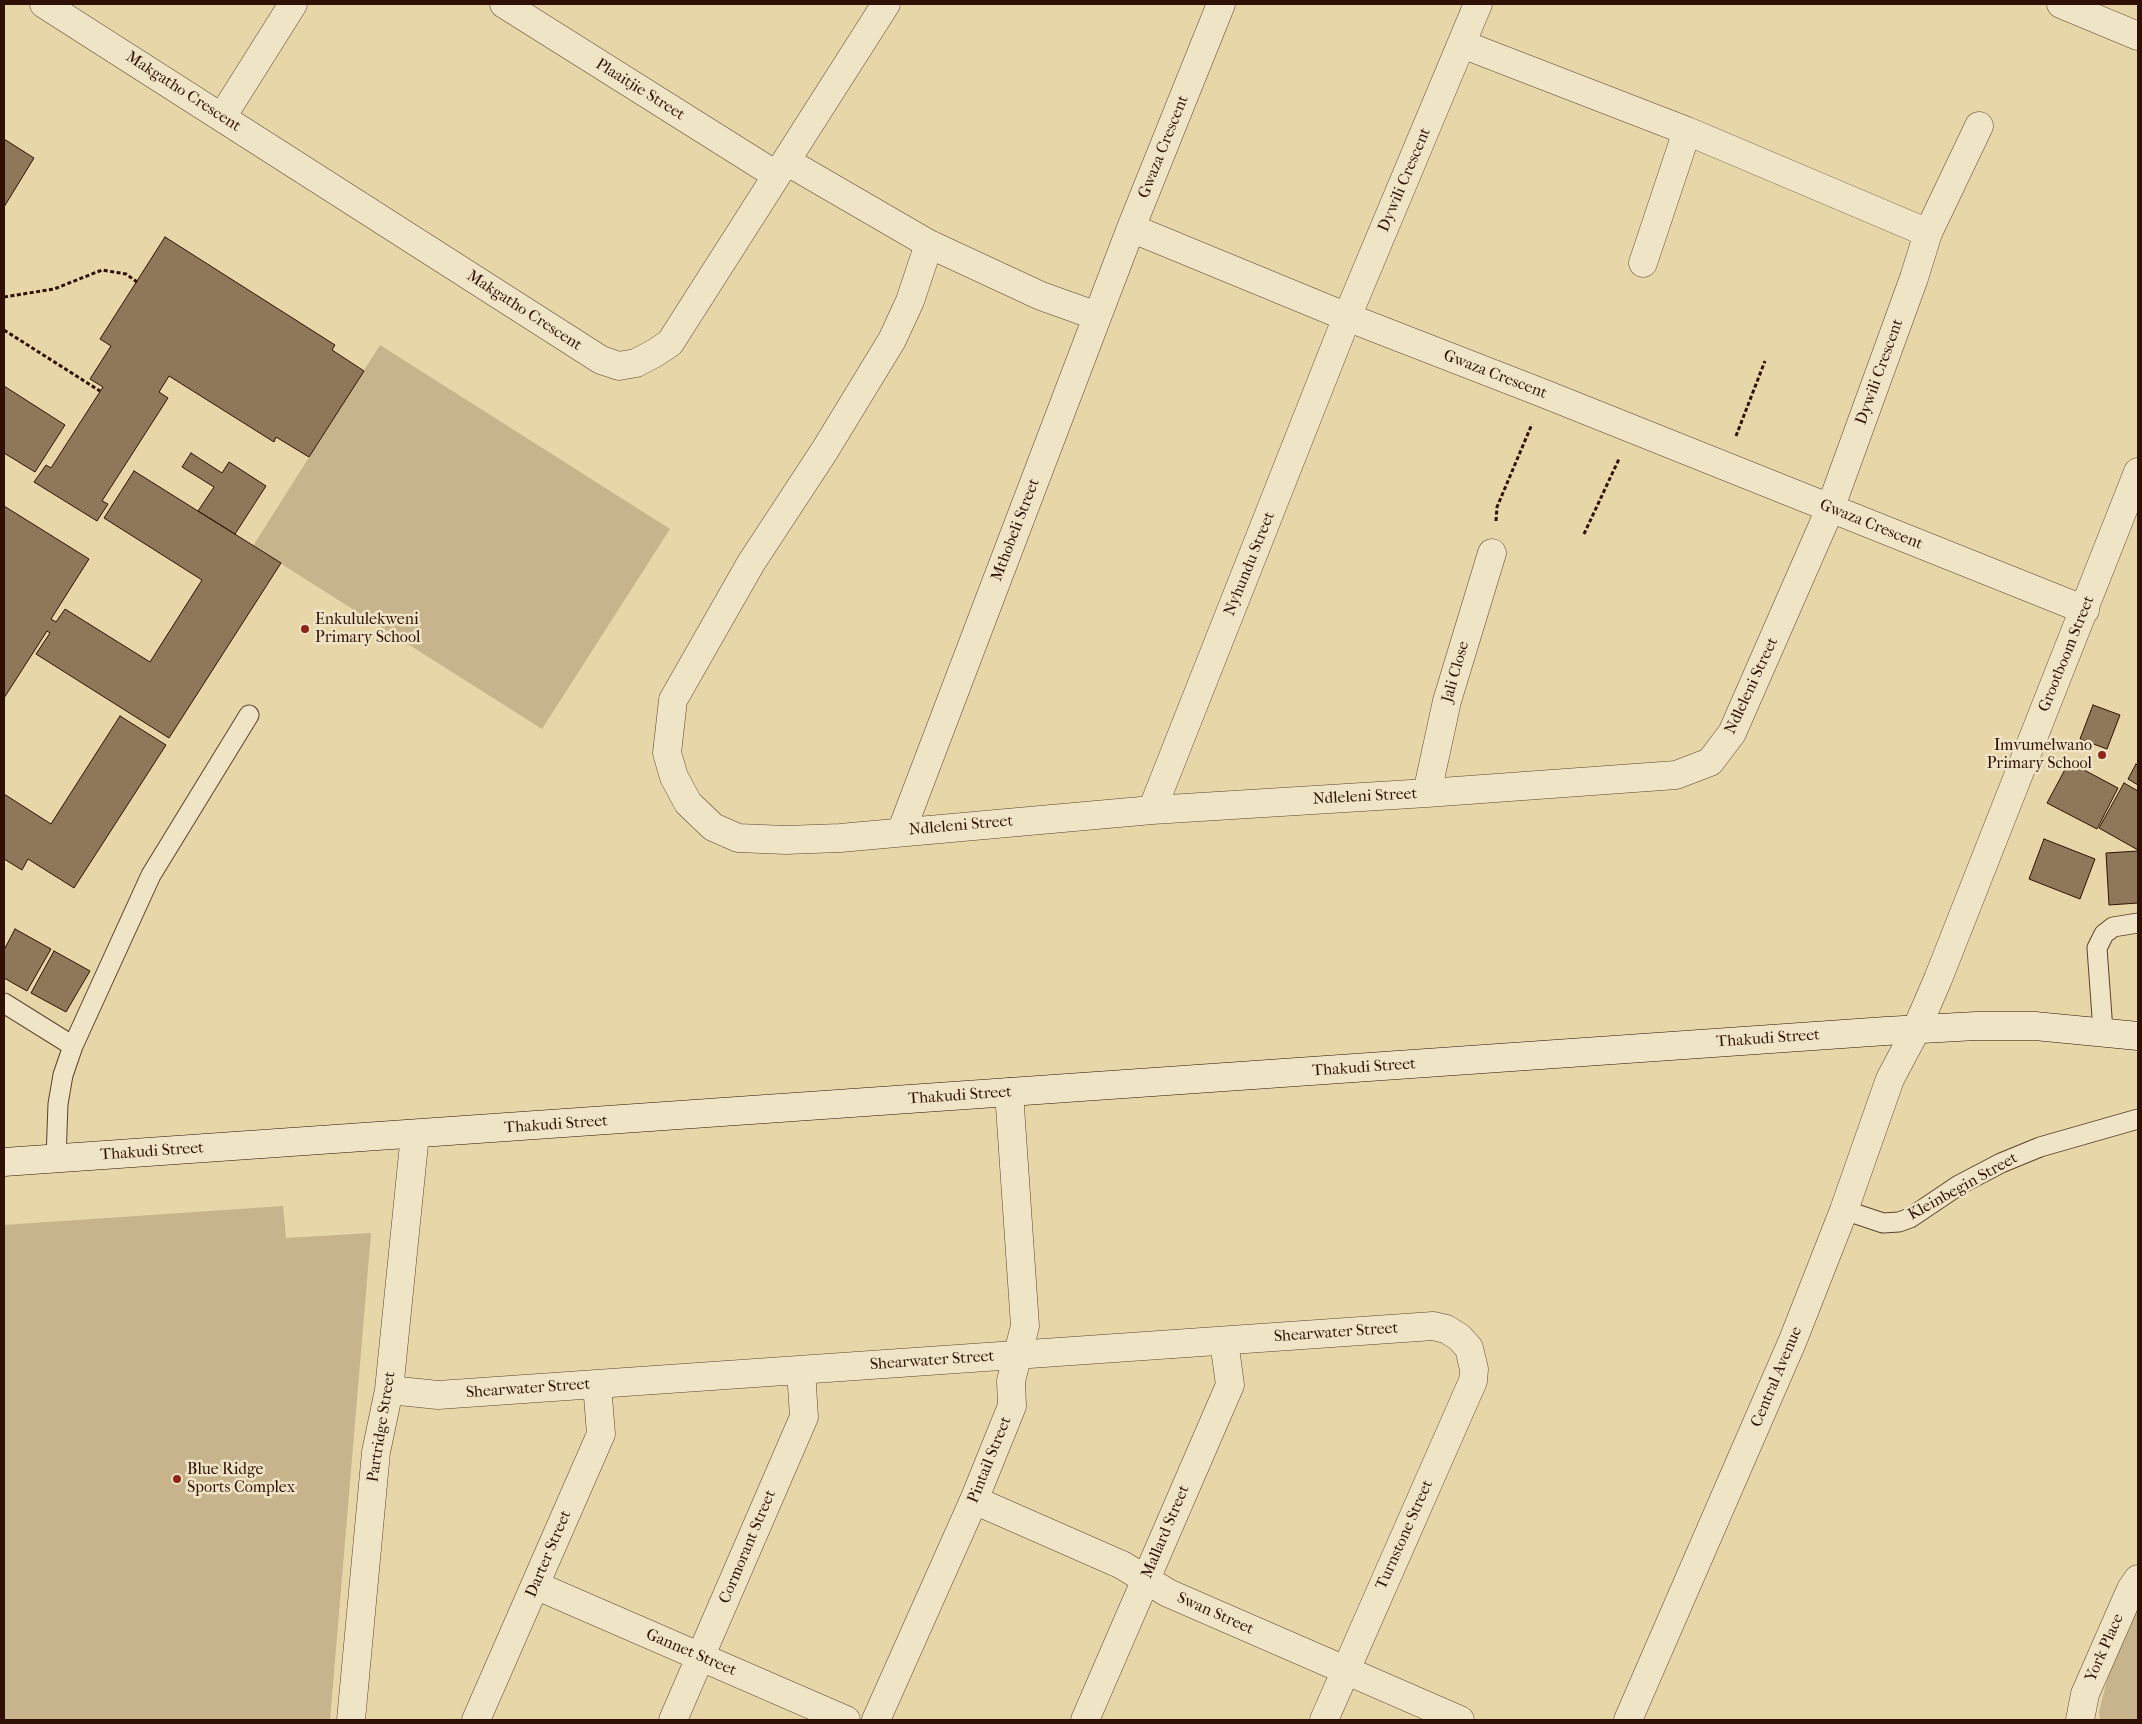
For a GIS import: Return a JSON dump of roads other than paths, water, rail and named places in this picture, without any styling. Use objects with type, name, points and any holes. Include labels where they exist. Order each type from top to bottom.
[{"type":"street","points":[[222,117],[293,4]]},
{"type":"street","name":"Plaaitjie Street","points":[[504,4],[781,168],[929,244],[1041,296],[1098,316]]},
{"type":"street","name":"Makgatho Crescent","points":[[48,5],[601,360],[619,366],[636,363],[670,343],[886,4]]},
{"type":"street","name":"Gwaza Crescent","points":[[1221,4],[1131,228],[1347,317],[2085,610]]},
{"type":"street","name":"Dywili Crescent","points":[[1347,317],[1478,4]]},
{"type":"street","points":[[2061,4],[2138,36]]},
{"type":"street","points":[[1462,44],[1688,131],[1928,233]]},
{"type":"street","name":"Dywili Crescent","points":[[1830,509],[1914,278],[1928,233],[1979,126]]},
{"type":"street","points":[[1643,263],[1688,131]]},
{"type":"street","name":"Mthobeli Street","points":[[901,832],[1131,228]]},
{"type":"street","name":"Ndleleni Street","points":[[929,244],[910,301],[892,340],[825,450],[751,563],[673,700],[667,753],[674,777],[688,803],[713,827],[738,838],[786,840],[1152,810],[1676,775],[1710,762],[1732,733],[1830,509]]},
{"type":"street","name":"Nyhundu Street","points":[[1152,810],[1347,317]]},
{"type":"street","name":"Grootboom Street","points":[[1916,1030],[1938,980],[2137,481]]},
{"type":"street","name":"Jali Close","points":[[1427,793],[1447,700],[1492,553]]},
{"type":"street","points":[[1916,1030],[1976,1026],[2034,1026],[2104,1031],[2138,1036]]},
{"type":"street","name":"Thakudi Street","points":[[4,1162],[1916,1030]]},
{"type":"street","name":"Central Avenue","points":[[1628,1720],[1790,1348],[1844,1210],[1890,1079],[1916,1030]]},
{"type":"street","name":"Pintail Street","points":[[876,1720],[974,1500],[1012,1406],[1011,1381],[1025,1326],[1009,1092]]},
{"type":"street","name":"Partridge Street","points":[[351,1720],[376,1452],[389,1390],[415,1134]]},
{"type":"street","name":"Shearwater Street","points":[[389,1390],[438,1395],[1433,1326],[1446,1329],[1460,1336],[1469,1348]]},
{"type":"street","name":"Mallard Street","points":[[1085,1720],[1230,1385],[1224,1341]]},
{"type":"street","name":"Turnstone Street","points":[[1324,1720],[1472,1380],[1474,1369],[1469,1348]]},
{"type":"street","name":"Cormorant Street","points":[[673,1720],[804,1417],[801,1370]]},
{"type":"street","name":"Darter Street","points":[[476,1720],[601,1434],[597,1384]]},
{"type":"street","name":"Swan Street","points":[[974,1500],[1122,1565],[1168,1593],[1460,1720]]},
{"type":"street","name":"York Place","points":[[2080,1720],[2085,1694],[2131,1589],[2138,1579]]},
{"type":"street","name":"Gannet Street","points":[[535,1585],[846,1720]]},
{"type":"lane","points":[[56,1159],[58,1104],[63,1075],[73,1046],[151,875],[249,715]]},
{"type":"lane","points":[[2104,1031],[2097,948],[2104,934],[2113,927],[2138,923]]},
{"type":"lane","points":[[4,1003],[73,1046]]},
{"type":"lane","name":"Kleinbegin Street","points":[[1844,1210],[1883,1223],[1899,1222],[1910,1218],[1960,1185],[2001,1163],[2048,1144],[2138,1119]]},
{"type":"place","name":"Enkululekweni Primary School","points":[[305,629]]},
{"type":"place","name":"Imvumelwano Primary School","points":[[2102,755]]},
{"type":"place","name":"Blue Ridge Sports Complex","points":[[177,1479]]}]
